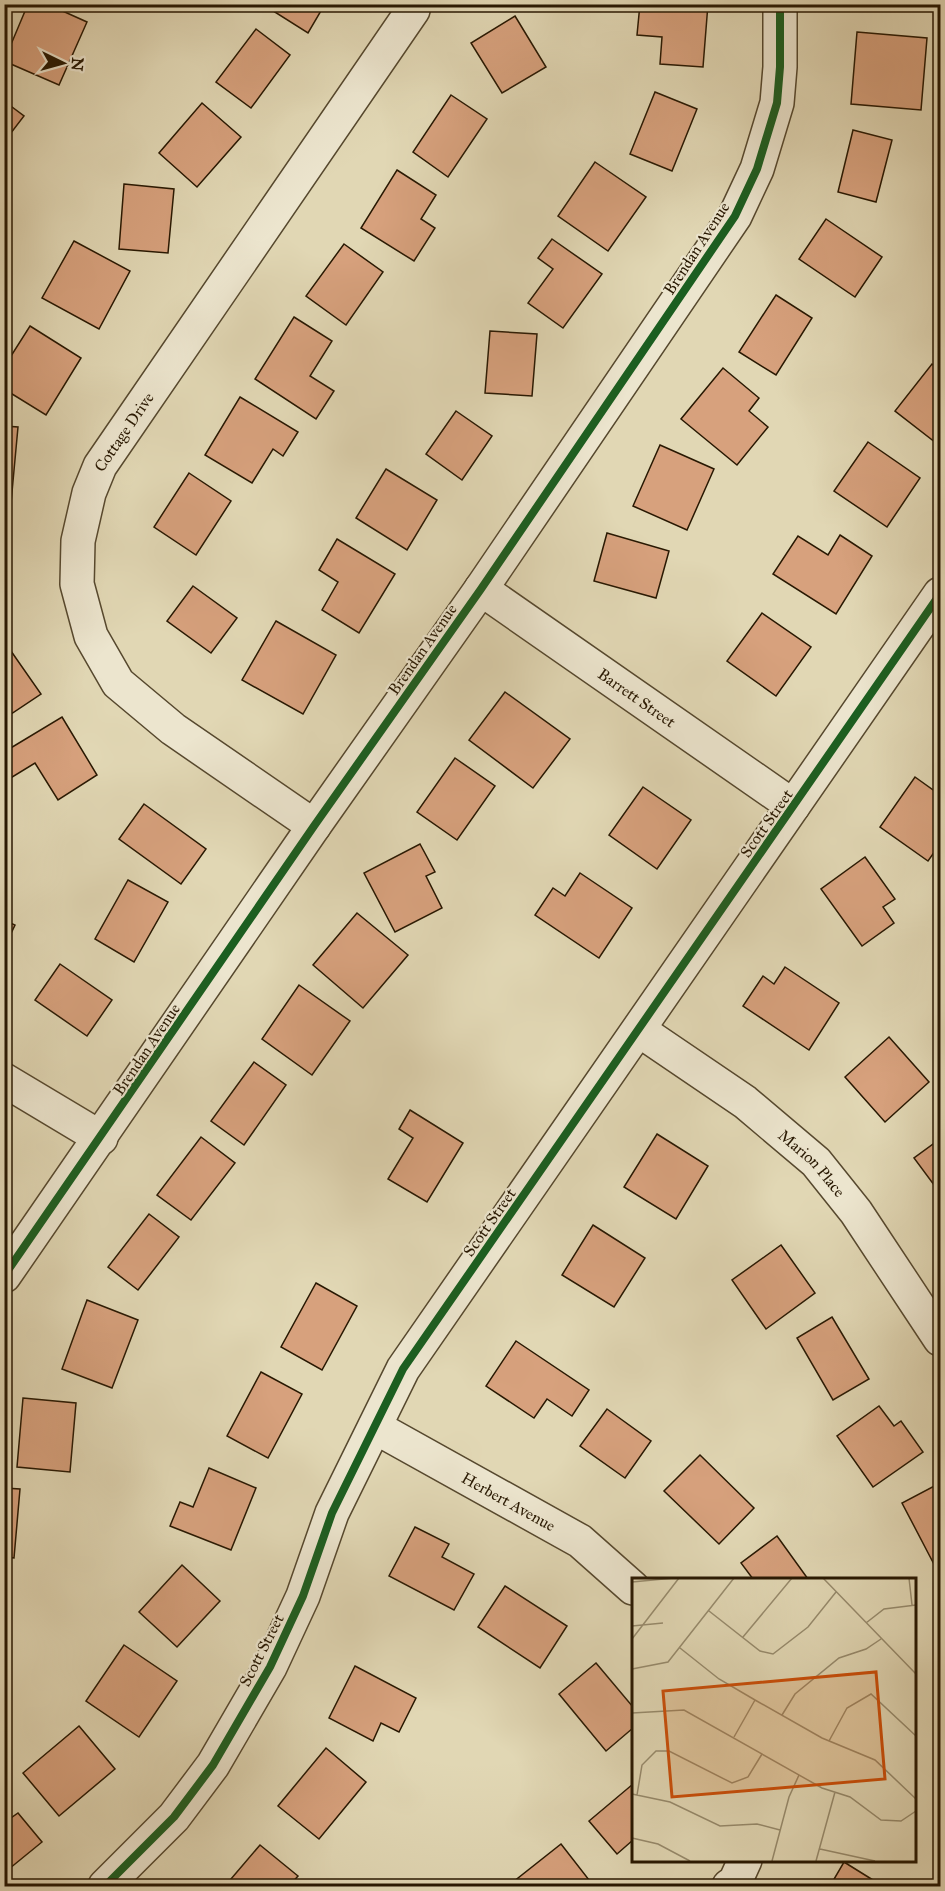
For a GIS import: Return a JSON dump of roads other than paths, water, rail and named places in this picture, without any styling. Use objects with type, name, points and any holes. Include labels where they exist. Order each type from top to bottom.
[{"type":"street","name":"Cottage Drive","points":[[314,826],[173,729],[118,683],[90,636],[77,584],[78,541],[88,493],[100,466],[406,19],[414,4]]},
{"type":"street","name":"Brendan Avenue","points":[[4,1276],[314,826],[481,589],[735,216],[757,169],[777,104],[780,67],[780,4]]},
{"type":"street","name":"Barrett Street","points":[[481,589],[793,806]]},
{"type":"street","name":"Scott Street","points":[[105,1887],[174,1817],[213,1765],[270,1667],[303,1596],[332,1513],[403,1369],[940,594]]},
{"type":"street","name":"Marion Place","points":[[639,1030],[745,1102],[816,1162],[856,1212],[940,1339]]},
{"type":"street","points":[[4,1080],[101,1138]]},
{"type":"street","name":"Herbert Avenue","points":[[375,1427],[580,1541],[632,1587]]},
{"type":"street","points":[[729,1887],[735,1882],[745,1861]]}]
